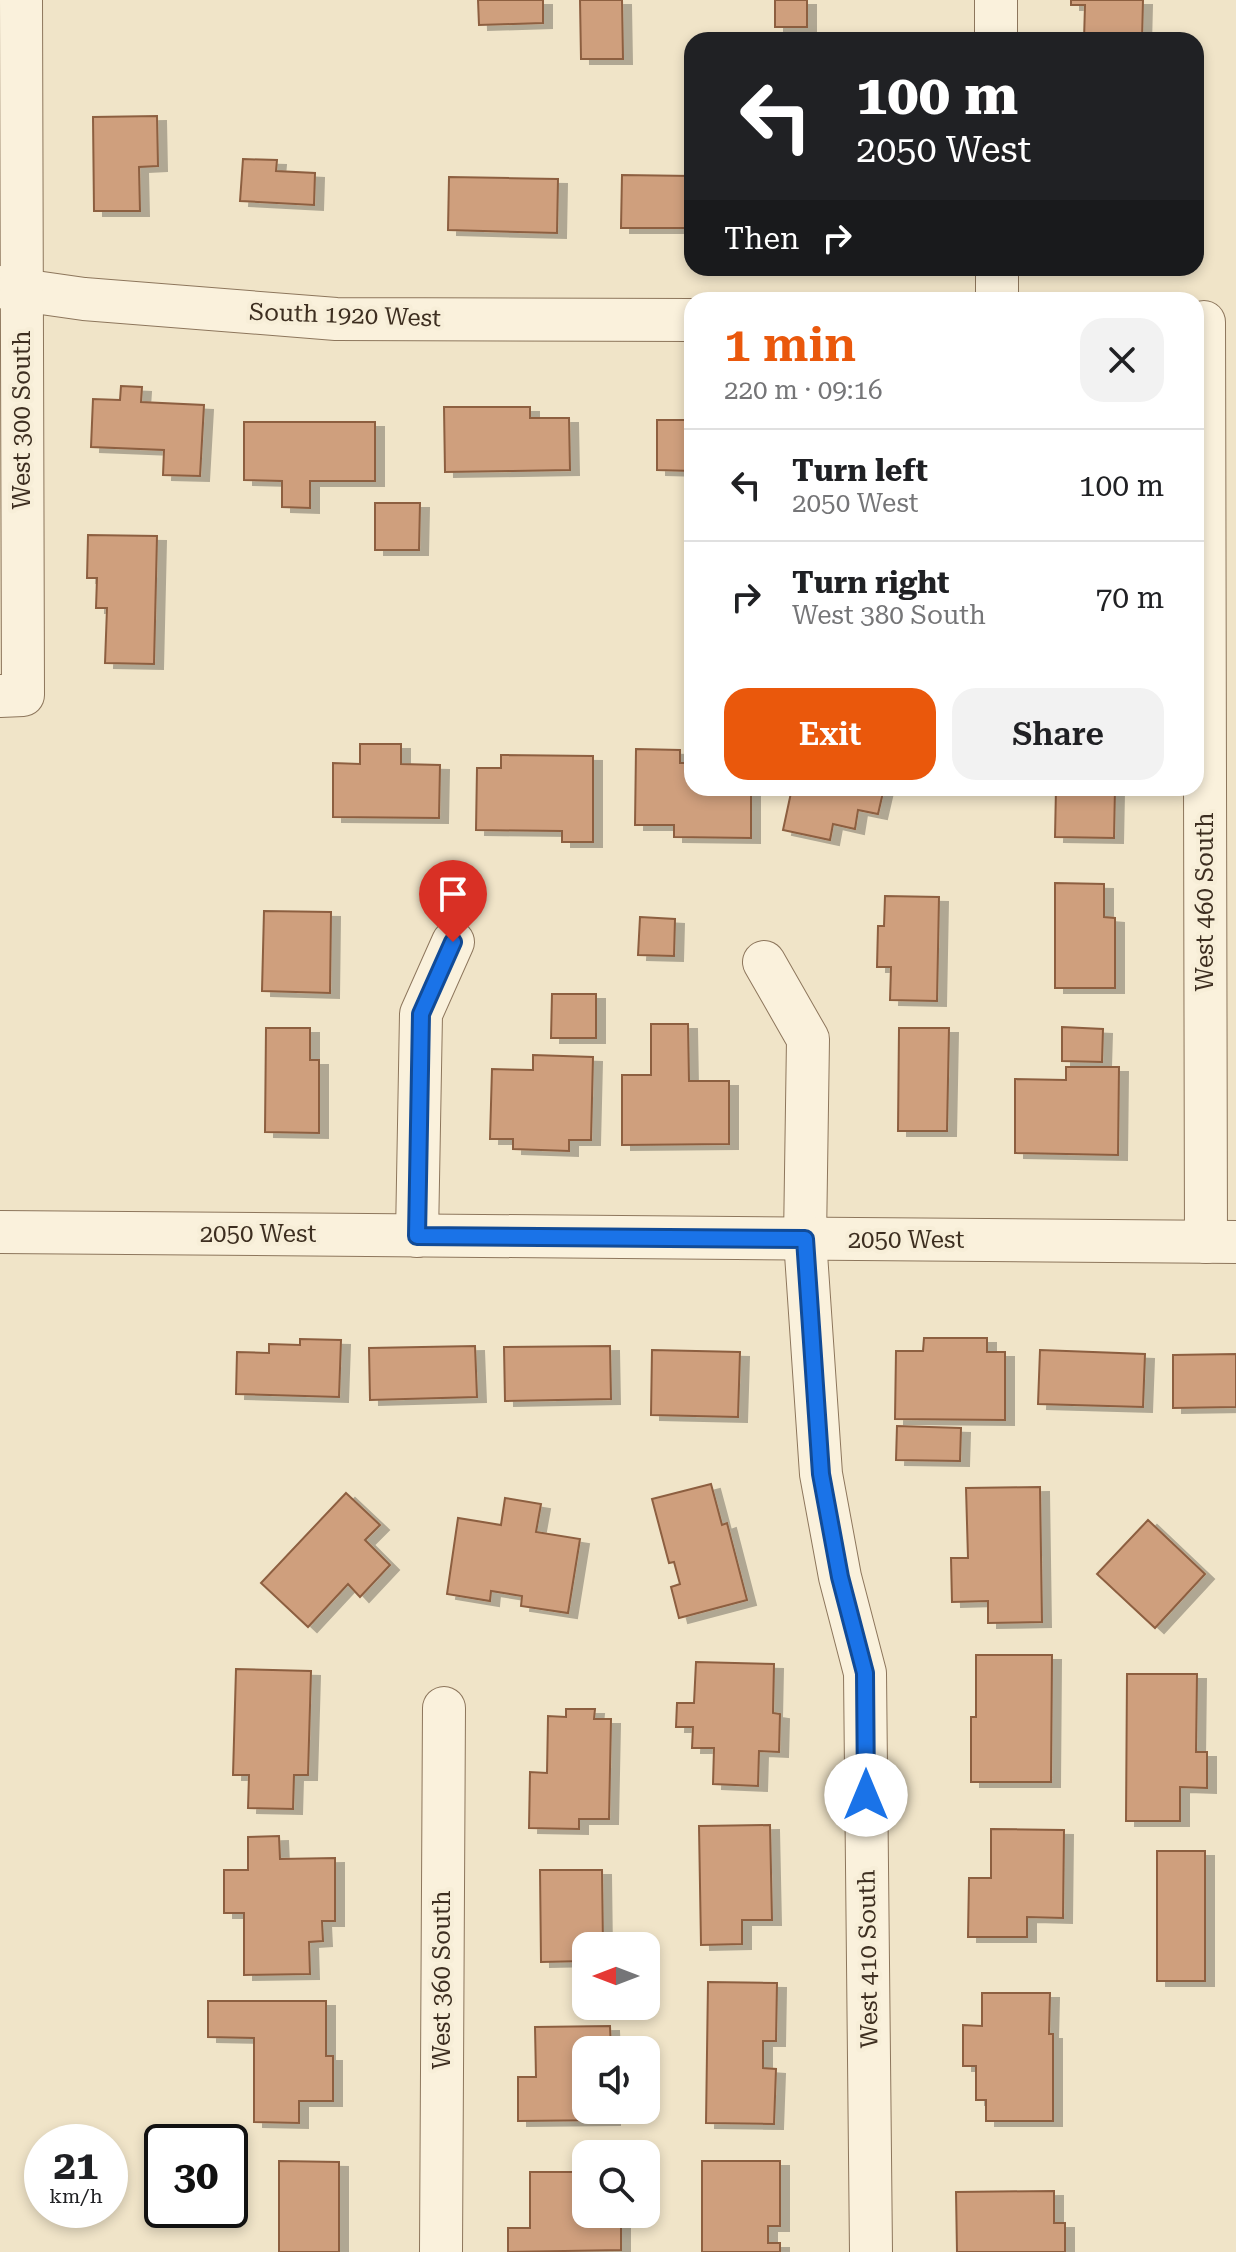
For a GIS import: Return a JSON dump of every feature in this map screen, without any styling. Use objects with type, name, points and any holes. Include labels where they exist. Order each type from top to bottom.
[{"type":"street","name":"West 300 South","points":[[12,696],[10,288],[21,0]]},
{"type":"street","points":[[996,0],[996,32]]},
{"type":"street","name":"South 1920 West","points":[[10,288],[84,299],[336,319],[684,320]]},
{"type":"street","name":"West 460 South","points":[[1212,323],[1221,1242]]},
{"type":"street","points":[[417,1236],[421,1014],[453,942]]},
{"type":"street","name":"West 410 South","points":[[764,962],[808,1039],[805,1239],[821,1474],[840,1577],[865,1673],[871,2252]]},
{"type":"street","name":"2050 West","points":[[0,1232],[1221,1242]]},
{"type":"street","name":"West 360 South","points":[[441,2252],[444,1708]]},
{"type":"building","points":[[478,0],[543,0],[543,23],[479,25]]},
{"type":"building","points":[[580,0],[622,0],[623,59],[581,59]]},
{"type":"building","points":[[775,0],[807,0],[807,27],[775,27]]},
{"type":"building","points":[[1071,0],[1143,0],[1142,32],[1084,32],[1085,5],[1071,5]]},
{"type":"building","points":[[157,116],[158,166],[139,167],[140,211],[94,211],[93,117]]},
{"type":"building","points":[[243,159],[277,160],[276,171],[315,173],[314,205],[240,201]]},
{"type":"building","points":[[622,175],[684,176],[684,228],[621,228]]},
{"type":"building","points":[[449,177],[558,179],[557,233],[448,230]]},
{"type":"building","points":[[121,386],[142,387],[141,402],[204,405],[200,476],[163,475],[164,450],[91,447],[93,399],[120,400]]},
{"type":"building","points":[[444,407],[530,407],[530,418],[569,418],[570,470],[445,472]]},
{"type":"building","points":[[657,420],[684,420],[684,471],[657,470]]},
{"type":"building","points":[[244,422],[375,422],[375,481],[310,481],[310,508],[282,507],[282,481],[244,480]]},
{"type":"building","points":[[375,503],[420,503],[419,550],[375,550]]},
{"type":"building","points":[[88,535],[157,536],[154,664],[105,663],[107,608],[96,608],[97,578],[87,578]]},
{"type":"building","points":[[360,744],[401,744],[401,764],[440,765],[439,818],[333,817],[333,763],[360,764]]},
{"type":"building","points":[[636,749],[680,750],[680,763],[684,763],[684,796],[751,796],[751,838],[674,837],[674,825],[635,825]]},
{"type":"building","points":[[501,755],[593,756],[593,842],[562,842],[562,831],[476,830],[477,768],[501,768]]},
{"type":"building","points":[[790,796],[882,796],[878,814],[858,810],[855,829],[833,824],[830,840],[783,830]]},
{"type":"building","points":[[1056,796],[1115,796],[1114,838],[1055,837]]},
{"type":"building","points":[[1055,883],[1104,884],[1104,917],[1115,918],[1115,988],[1055,988]]},
{"type":"building","points":[[885,896],[939,897],[937,1001],[890,1000],[891,967],[877,967],[878,926],[884,926]]},
{"type":"building","points":[[264,911],[331,912],[330,993],[262,991]]},
{"type":"building","points":[[640,917],[675,919],[674,956],[638,955]]},
{"type":"building","points":[[552,994],[596,994],[596,1038],[551,1038]]},
{"type":"building","points":[[651,1024],[688,1024],[689,1081],[729,1081],[729,1144],[622,1145],[622,1075],[651,1075]]},
{"type":"building","points":[[1062,1027],[1103,1029],[1102,1062],[1062,1061]]},
{"type":"building","points":[[266,1028],[310,1028],[310,1060],[319,1060],[319,1133],[265,1132]]},
{"type":"building","points":[[899,1028],[949,1028],[947,1131],[898,1131]]},
{"type":"building","points":[[533,1055],[593,1057],[591,1140],[569,1140],[569,1151],[513,1149],[513,1139],[490,1139],[492,1069],[533,1070]]},
{"type":"building","points":[[1066,1067],[1119,1067],[1118,1155],[1015,1153],[1015,1079],[1066,1080]]},
{"type":"building","points":[[924,1338],[987,1338],[987,1352],[1005,1352],[1005,1420],[895,1419],[896,1351],[923,1351]]},
{"type":"building","points":[[300,1339],[341,1340],[339,1397],[236,1394],[237,1352],[269,1353],[269,1344],[300,1345]]},
{"type":"building","points":[[475,1346],[477,1397],[370,1400],[369,1348]]},
{"type":"building","points":[[610,1346],[611,1399],[505,1401],[504,1347]]},
{"type":"building","points":[[652,1350],[740,1352],[738,1417],[651,1415]]},
{"type":"building","points":[[1040,1350],[1145,1354],[1143,1407],[1038,1404]]},
{"type":"building","points":[[1236,1354],[1236,1407],[1173,1408],[1173,1355]]},
{"type":"building","points":[[897,1426],[961,1428],[960,1461],[896,1460]]},
{"type":"building","points":[[711,1484],[722,1525],[727,1523],[747,1600],[679,1618],[671,1587],[680,1584],[674,1562],[669,1563],[652,1499]]},
{"type":"building","points":[[1040,1487],[1042,1622],[988,1623],[988,1601],[952,1602],[951,1558],[968,1558],[966,1488]]},
{"type":"building","points":[[346,1493],[380,1525],[365,1540],[390,1565],[360,1597],[348,1584],[308,1627],[261,1583]]},
{"type":"building","points":[[505,1498],[541,1504],[536,1532],[580,1539],[568,1613],[521,1606],[522,1596],[491,1591],[490,1601],[447,1594],[458,1518],[501,1525]]},
{"type":"building","points":[[1148,1520],[1205,1574],[1155,1628],[1097,1574]]},
{"type":"building","points":[[976,1655],[1052,1655],[1051,1782],[971,1782],[971,1717],[976,1717]]},
{"type":"building","points":[[696,1662],[774,1664],[773,1713],[780,1714],[779,1752],[759,1751],[758,1786],[713,1784],[714,1748],[692,1748],[693,1727],[676,1727],[677,1703],[694,1703]]},
{"type":"building","points":[[236,1669],[311,1671],[308,1775],[294,1775],[293,1809],[248,1808],[249,1775],[233,1775]]},
{"type":"building","points":[[1127,1674],[1197,1674],[1196,1752],[1207,1752],[1207,1788],[1180,1787],[1180,1821],[1126,1821]]},
{"type":"building","points":[[566,1709],[595,1709],[594,1719],[611,1719],[609,1819],[579,1819],[579,1829],[529,1828],[530,1772],[547,1773],[548,1716],[566,1717]]},
{"type":"building","points":[[770,1825],[772,1920],[742,1920],[742,1944],[701,1945],[699,1826]]},
{"type":"building","points":[[991,1829],[1064,1830],[1063,1918],[1027,1917],[1027,1937],[968,1937],[969,1878],[991,1878]]},
{"type":"building","points":[[279,1836],[280,1859],[335,1858],[335,1921],[322,1921],[323,1941],[309,1942],[310,1974],[244,1975],[244,1913],[224,1913],[224,1870],[248,1870],[248,1837]]},
{"type":"building","points":[[1157,1851],[1205,1851],[1205,1981],[1157,1981]]},
{"type":"building","points":[[540,1870],[602,1870],[603,1932],[572,1932],[572,1961],[541,1962]]},
{"type":"building","points":[[708,1982],[777,1983],[776,2041],[763,2041],[763,2068],[776,2069],[774,2124],[706,2123]]},
{"type":"building","points":[[982,1993],[1050,1993],[1053,2121],[986,2121],[986,2100],[976,2100],[976,2066],[963,2066],[963,2025],[982,2026]]},
{"type":"building","points":[[208,2001],[326,2001],[326,2056],[333,2056],[333,2101],[299,2101],[299,2123],[254,2122],[254,2038],[208,2037]]},
{"type":"building","points":[[610,2026],[610,2036],[572,2036],[572,2120],[518,2121],[518,2077],[536,2077],[535,2027]]},
{"type":"building","points":[[279,2161],[339,2162],[339,2252],[279,2252]]},
{"type":"building","points":[[702,2161],[780,2161],[780,2226],[768,2226],[768,2243],[780,2243],[780,2252],[702,2252]]},
{"type":"building","points":[[530,2172],[572,2172],[572,2228],[621,2228],[621,2250],[508,2252],[508,2228],[530,2228]]},
{"type":"building","points":[[1054,2191],[1054,2223],[1065,2223],[1065,2252],[957,2252],[956,2192]]},
{"type":"route","points":[[453,942],[421,1014],[417,1236],[805,1239],[821,1474],[840,1577],[865,1673],[866,1795]]}]
